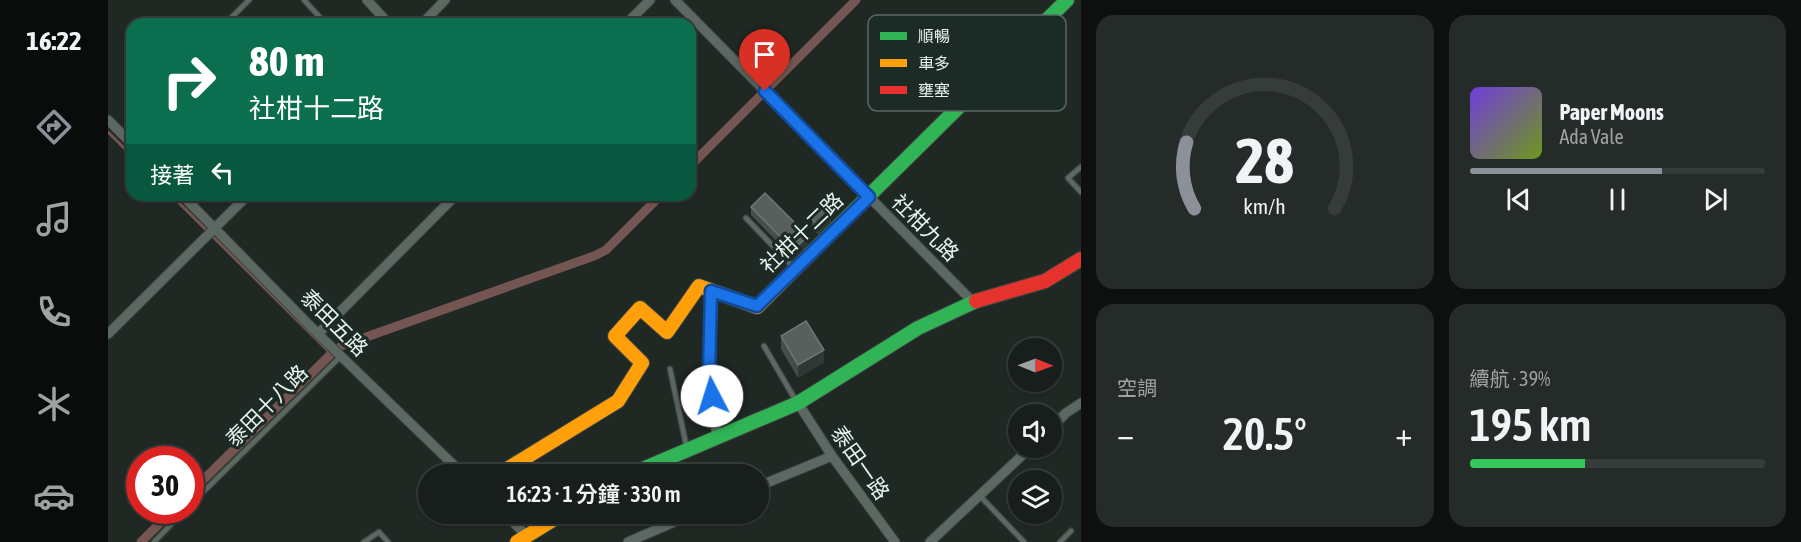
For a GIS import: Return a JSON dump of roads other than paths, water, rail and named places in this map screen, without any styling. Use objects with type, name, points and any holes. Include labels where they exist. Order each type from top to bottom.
[{"type":"street","points":[[367,0],[384,18]]},
{"type":"street","points":[[428,18],[445,0]]},
{"type":"street","points":[[632,18],[650,0]]},
{"type":"street","name":"社柑九路","points":[[675,0],[693,18]]},
{"type":"street","name":"社柑十二路","points":[[1052,15],[1067,0]]},
{"type":"street","name":"社柑九路","points":[[696,21],[973,302]]},
{"type":"street","name":"社柑十二路","points":[[711,291],[757,306],[955,111]]},
{"type":"street","points":[[108,120],[126,138]]},
{"type":"street","name":"泰田五路","points":[[188,201],[318,334],[453,464]]},
{"type":"street","points":[[108,334],[242,201]]},
{"type":"street","points":[[318,334],[450,201]]},
{"type":"street","points":[[655,464],[798,403],[918,328],[973,302],[1045,281],[1081,259]]},
{"type":"street","points":[[515,464],[618,401],[642,363],[615,336],[640,308],[667,332],[699,286],[711,291],[709,374],[717,438]]},
{"type":"street","name":"泰田一路","points":[[798,403],[832,456],[895,542]]},
{"type":"street","points":[[1062,417],[1081,403]]},
{"type":"street","points":[[769,482],[832,456]]},
{"type":"street","points":[[930,542],[1020,458]]},
{"type":"street","points":[[512,524],[522,539],[546,524]]},
{"type":"street","points":[[628,542],[670,524]]},
{"type":"lane","points":[[231,18],[249,0]]},
{"type":"lane","points":[[304,0],[320,18]]},
{"type":"lane","points":[[1081,167],[1068,178],[1081,192]]},
{"type":"lane","points":[[746,218],[795,269]]},
{"type":"lane","points":[[764,346],[798,403]]},
{"type":"lane","name":"泰田十八路","points":[[204,491],[341,356]]},
{"type":"lane","points":[[670,369],[687,451]]},
{"type":"lane","points":[[980,496],[1024,542]]},
{"type":"lane","points":[[154,542],[171,524]]},
{"type":"lane","points":[[1060,542],[1071,531]]},
{"type":"lane","points":[[364,542],[379,532],[388,542]]},
{"type":"waterway","points":[[696,160],[856,0]]},
{"type":"waterway","points":[[108,132],[126,150]]},
{"type":"waterway","points":[[177,201],[331,354]]},
{"type":"waterway","points":[[341,346],[594,256],[606,250],[655,201]]},
{"type":"waterway","points":[[204,479],[332,353]]},
{"type":"waterway","points":[[141,542],[159,524]]}]
